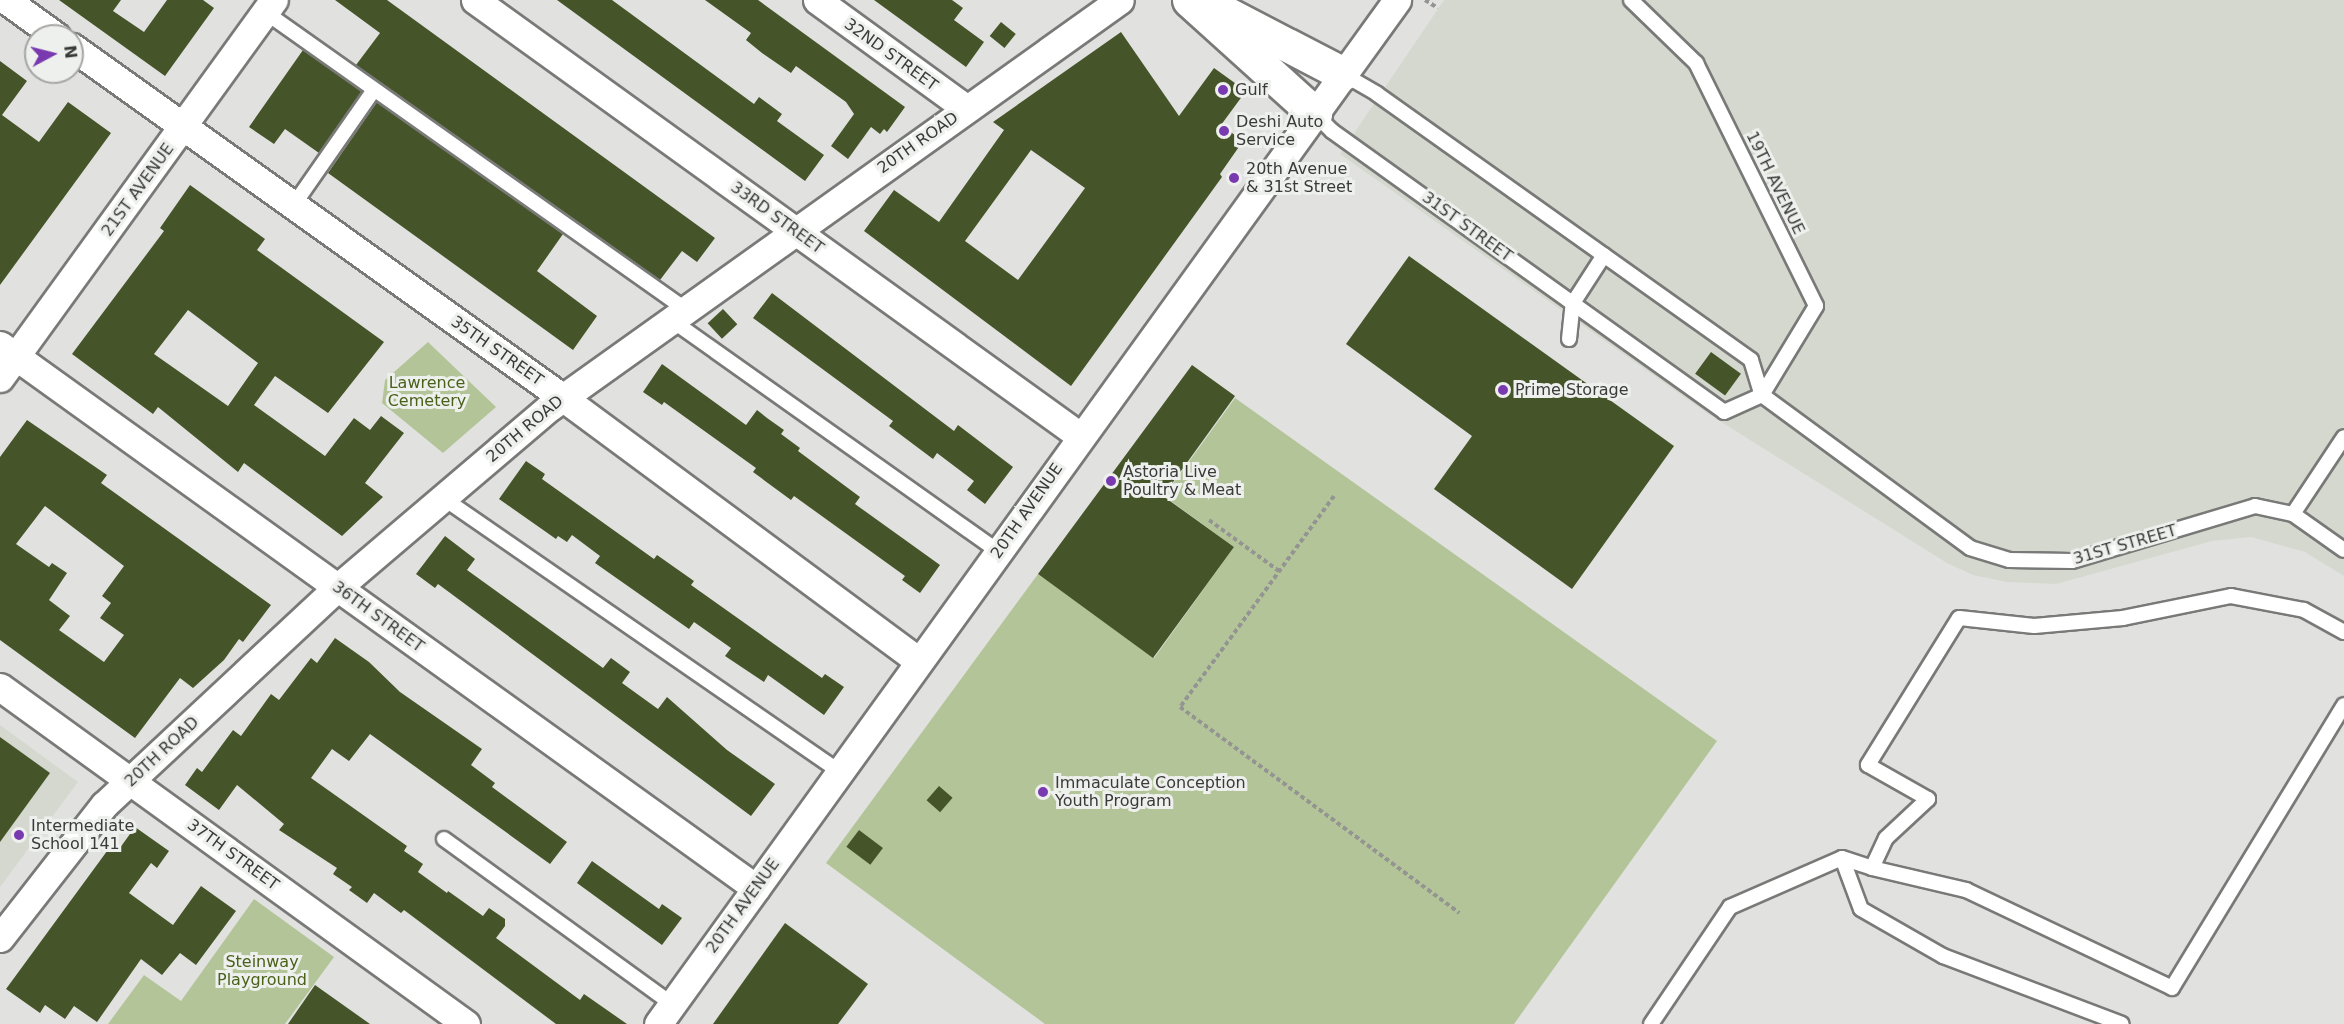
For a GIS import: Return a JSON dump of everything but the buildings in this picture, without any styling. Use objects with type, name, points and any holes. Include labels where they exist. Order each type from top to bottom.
[{"type":"street","points":[[6,0],[39,24]]},
{"type":"street","name":"33RD STREET","points":[[475,0],[1080,436]]},
{"type":"street","name":"32ND STREET","points":[[817,0],[966,109]]},
{"type":"street","name":"20TH ROAD","points":[[0,938],[104,805],[337,588],[562,397],[1120,0]]},
{"type":"street","name":"31ST STREET","points":[[1189,0],[1315,114]]},
{"type":"street","points":[[1201,0],[1343,74]]},
{"type":"street","name":"20TH AVENUE","points":[[665,1014],[1080,436],[1397,0]]},
{"type":"street","name":"21ST AVENUE","points":[[0,378],[8,351],[183,127],[269,6]]},
{"type":"street","name":"35TH STREET","points":[[84,56],[562,397],[919,661]]},
{"type":"street","name":"36TH STREET","points":[[8,351],[756,888]]},
{"type":"street","name":"37TH STREET","points":[[0,687],[466,1024]]},
{"type":"lane","name":"19TH AVENUE","points":[[1631,0],[1696,63],[1816,306],[1762,395]]},
{"type":"lane","points":[[269,6],[374,90],[998,551]]},
{"type":"lane","points":[[1343,74],[1751,360],[1762,395]]},
{"type":"lane","points":[[293,206],[374,90]]},
{"type":"lane","name":"31ST STREET","points":[[1315,114],[1332,131],[1724,412],[1762,395],[1970,548],[2009,560],[2072,561],[2255,506],[2293,514],[2344,550]]},
{"type":"lane","points":[[1569,339],[1573,303],[1604,255]]},
{"type":"lane","points":[[2293,514],[2344,437]]},
{"type":"lane","points":[[443,498],[840,772]]},
{"type":"lane","points":[[1872,868],[1886,838],[1928,800],[1868,765],[1959,618],[2034,626],[2123,618],[2232,596],[2304,610],[2344,632]]},
{"type":"lane","points":[[1651,1024],[1730,907],[1842,858],[1872,868],[1966,890],[2172,988],[2344,705]]},
{"type":"lane","points":[[444,839],[665,1014]]},
{"type":"lane","points":[[1842,858],[1861,909],[1943,956],[2122,1024]]},
{"type":"path","points":[[1425,0],[1438,8]]},
{"type":"path","points":[[1334,496],[1180,707],[1459,913]]},
{"type":"path","points":[[1209,520],[1279,571]]},
{"type":"shaded area","points":[[1444,0],[2344,0],[2344,576],[2305,552],[2251,537],[2212,541],[2056,584],[2007,582],[1973,575],[1947,563],[1707,413],[1340,154]]},
{"type":"shaded area","name":"Intermediate School 141","points":[[0,725],[78,782],[0,887]]},
{"type":"green space","name":"Lawrence Cemetery","points":[[428,342],[496,407],[443,453],[382,403],[385,380]]},
{"type":"green space","points":[[1235,398],[1717,741],[1514,1024],[1045,1024],[826,863],[1038,574],[1154,658],[1234,547],[1164,496]]},
{"type":"green space","name":"Steinway Playground","points":[[254,899],[334,957],[285,1024],[108,1024],[144,975],[181,1001]]},
{"type":"place","name":"Gulf","points":[[1223,90]]},
{"type":"place","name":"Deshi Auto Service","points":[[1224,131]]},
{"type":"place","name":"20th Avenue & 31st Street","points":[[1234,178]]},
{"type":"place","name":"Prime Storage","points":[[1503,390]]},
{"type":"place","name":"Astoria Live Poultry & Meat","points":[[1111,481]]},
{"type":"place","name":"Immaculate Conception Youth Program","points":[[1043,792]]},
{"type":"place","name":"Intermediate School 141","points":[[19,835]]}]
